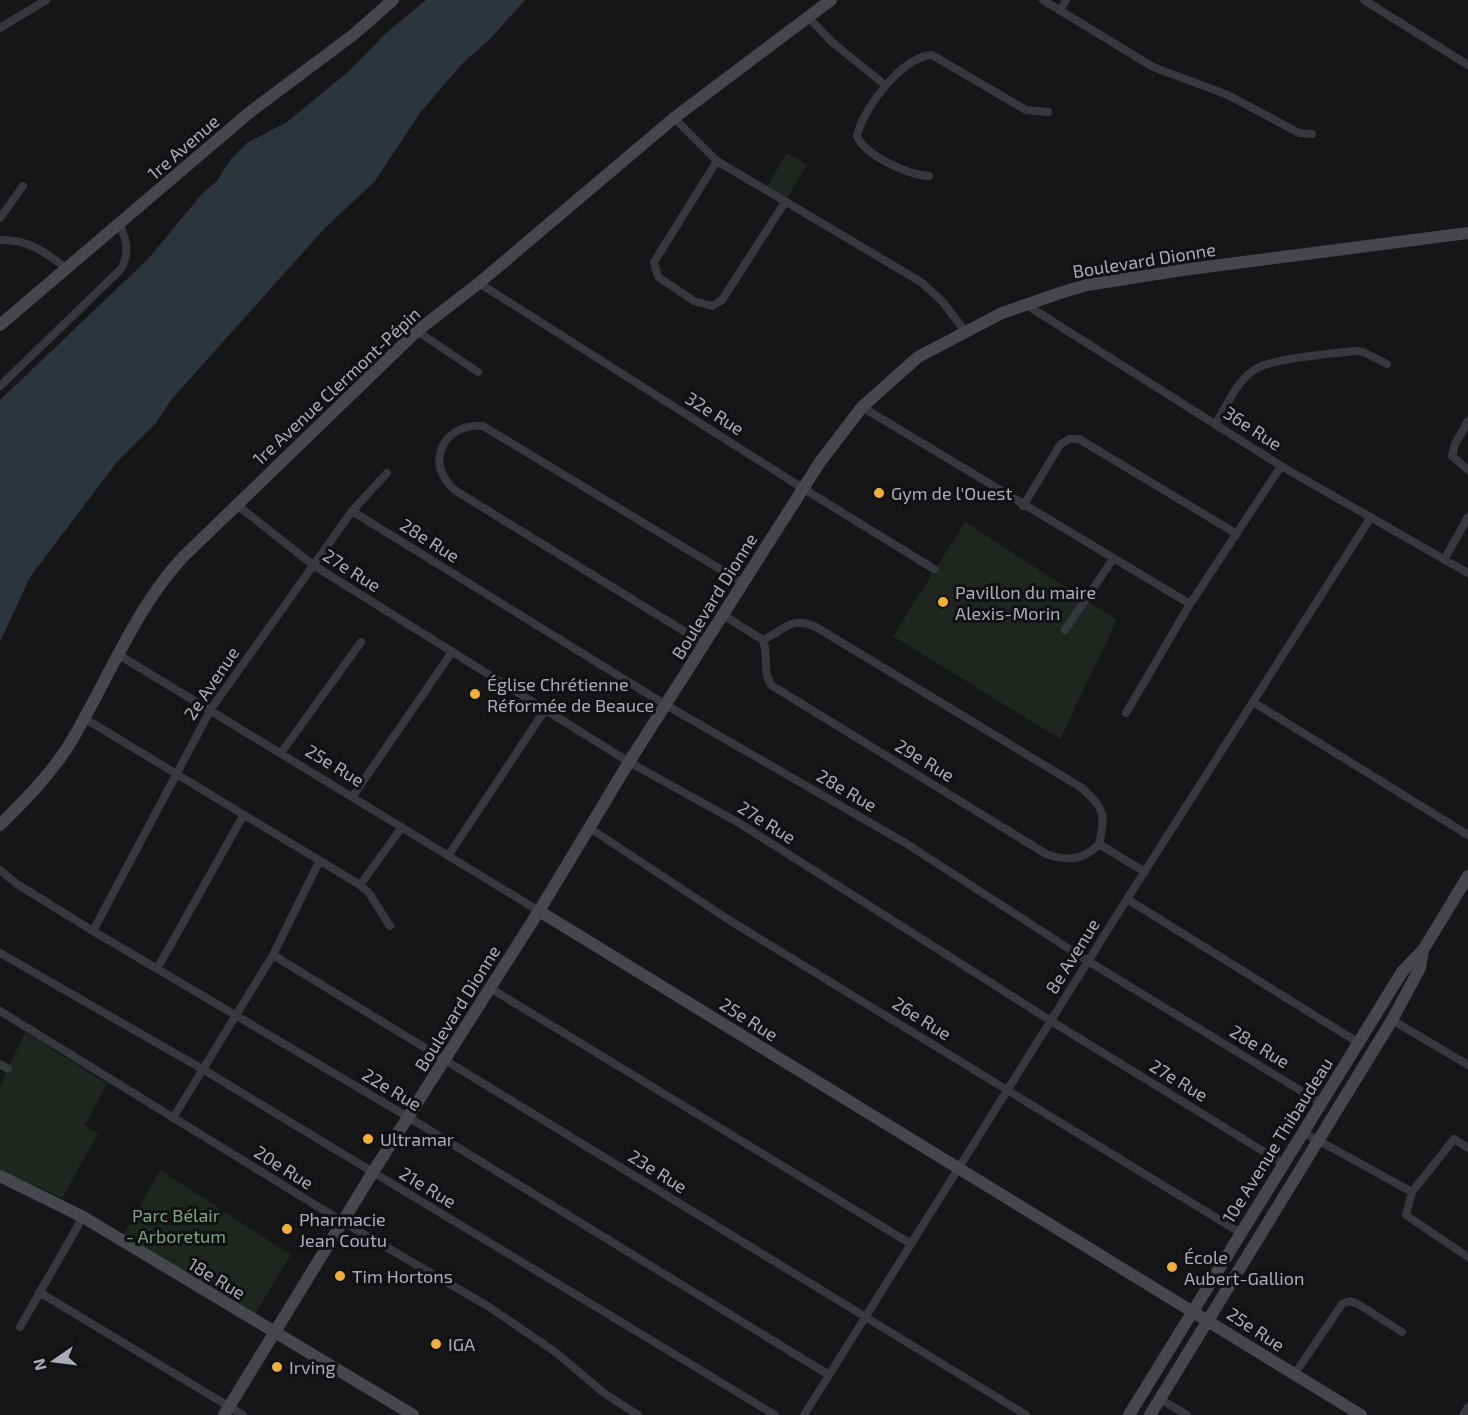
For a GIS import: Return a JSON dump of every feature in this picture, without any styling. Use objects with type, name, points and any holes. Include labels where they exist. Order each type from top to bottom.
[{"type":"street","points":[[1,26],[46,0]]},
{"type":"street","name":"1re Avenue","points":[[0,325],[250,112],[360,29],[393,0]]},
{"type":"street","name":"1re Avenue Clermont-Pépin","points":[[0,825],[50,772],[165,578],[237,505],[417,331],[479,283],[674,118],[831,0]]},
{"type":"street","points":[[1042,0],[1153,67],[1228,95],[1299,133],[1312,134]]},
{"type":"street","points":[[1060,11],[1066,0]]},
{"type":"street","points":[[1364,0],[1468,64]]},
{"type":"street","points":[[808,17],[832,42],[885,85]]},
{"type":"street","points":[[929,176],[912,174],[903,170],[867,149],[857,136],[860,124],[885,85],[915,60],[932,55],[1026,110],[1048,112]]},
{"type":"street","points":[[674,118],[717,160],[921,282],[942,301],[965,331]]},
{"type":"street","points":[[717,160],[657,256],[654,267],[658,277],[694,301],[706,306],[717,304],[727,294],[785,202]]},
{"type":"street","points":[[0,218],[23,186]]},
{"type":"street","points":[[0,386],[120,270],[125,263],[127,252],[126,237],[120,225]]},
{"type":"street","name":"Boulevard Dionne","points":[[227,1411],[373,1172],[539,911],[629,762],[831,446],[862,407],[918,357],[965,331],[1025,304],[1087,285],[1468,233]]},
{"type":"street","points":[[0,240],[27,243],[41,249],[66,268]]},
{"type":"street","name":"32e Rue","points":[[479,283],[934,569]]},
{"type":"street","name":"36e Rue","points":[[1025,304],[1281,466],[1468,573]]},
{"type":"street","points":[[417,331],[478,372]]},
{"type":"street","points":[[1216,423],[1244,379],[1254,369],[1269,363],[1354,351],[1363,352],[1387,364]]},
{"type":"street","points":[[862,407],[1023,506],[1190,604]]},
{"type":"street","points":[[1468,421],[1455,444],[1452,456],[1468,470]]},
{"type":"street","points":[[705,644],[450,486],[441,470],[443,444],[455,430],[463,426],[483,426],[743,583]]},
{"type":"street","points":[[1023,506],[1060,446],[1069,439],[1079,439],[1237,534]]},
{"type":"street","points":[[1126,713],[1190,604],[1281,466]]},
{"type":"street","name":"2e Avenue","points":[[93,931],[174,774],[211,709],[352,511],[387,473]]},
{"type":"street","name":"27e Rue","points":[[237,505],[313,565],[629,762],[738,823],[1051,1021],[1284,1164]]},
{"type":"street","name":"28e Rue","points":[[352,511],[666,705],[907,844],[1088,961],[1321,1103]]},
{"type":"street","name":"8e Avenue","points":[[804,1415],[1127,899],[1371,517]]},
{"type":"street","points":[[1444,560],[1468,517]]},
{"type":"street","points":[[1065,630],[1113,559]]},
{"type":"street","points":[[723,615],[763,640],[792,623],[802,621],[816,627],[1082,788],[1102,807],[1104,822],[1099,844],[1145,872]]},
{"type":"street","name":"29e Rue","points":[[763,640],[766,659],[764,673],[771,685],[1036,848],[1061,859],[1078,859],[1091,852],[1099,844]]},
{"type":"street","points":[[281,753],[361,642]]},
{"type":"street","points":[[353,796],[452,652]]},
{"type":"street","name":"25e Rue","points":[[118,655],[211,709],[1361,1415]]},
{"type":"street","points":[[1253,702],[1468,835]]},
{"type":"street","points":[[448,856],[545,710]]},
{"type":"street","points":[[84,718],[360,885],[369,894],[390,926]]},
{"type":"street","points":[[157,969],[243,816]]},
{"type":"street","points":[[360,885],[402,827]]},
{"type":"street","name":"26e Rue","points":[[588,827],[729,920],[1241,1233]]},
{"type":"street","points":[[173,1118],[273,955],[320,862]]},
{"type":"street","name":"22e Rue","points":[[0,870],[17,884],[93,931],[408,1117],[829,1375]]},
{"type":"street","name":"10e Avenue Thibaudeau","points":[[1129,1415],[1402,972],[1423,950],[1468,876]]},
{"type":"street","points":[[1127,899],[1359,1043]]},
{"type":"street","name":"10e Avenue Thibaudeau","points":[[1150,1415],[1392,1020],[1420,968],[1423,950]]},
{"type":"street","name":"21e Rue","points":[[0,953],[204,1070],[775,1415]]},
{"type":"street","name":"23e Rue","points":[[273,955],[1026,1415]]},
{"type":"street","points":[[490,988],[911,1244]]},
{"type":"street","name":"20e Rue","points":[[0,1011],[343,1222],[492,1309],[554,1351],[604,1393],[638,1415]]},
{"type":"street","points":[[1392,1020],[1468,1065]]},
{"type":"street","points":[[1303,1132],[1412,1192]]},
{"type":"street","points":[[1468,1148],[1454,1139],[1412,1192],[1406,1215],[1468,1257]]},
{"type":"street","name":"18e Rue","points":[[0,1176],[83,1217],[413,1415]]},
{"type":"street","points":[[20,1327],[83,1217]]},
{"type":"street","points":[[39,1292],[227,1411],[243,1415]]},
{"type":"street","points":[[1294,1375],[1342,1304],[1350,1300],[1401,1332]]},
{"type":"street","points":[[1160,1399],[1187,1415]]},
{"type":"street","points":[[1463,1415],[1468,1407]]},
{"type":"green space","points":[[787,153],[807,165],[785,202],[765,190]]},
{"type":"green space","points":[[965,522],[1117,620],[1060,739],[893,636]]},
{"type":"green space","points":[[25,1032],[107,1084],[85,1125],[98,1134],[62,1198],[0,1170],[0,1087]]},
{"type":"green space","name":"Parc Bélair - Arboretum","points":[[160,1170],[291,1255],[254,1316],[122,1237]]},
{"type":"shaded area","points":[[426,0],[525,0],[491,38],[461,65],[420,113],[375,181],[324,229],[171,400],[156,423],[117,462],[30,577],[0,642],[0,400],[148,259],[202,194],[217,181],[231,159],[247,143],[287,122],[349,71],[386,33]]},
{"type":"place","name":"Gym de l'Ouest","points":[[879,493]]},
{"type":"place","name":"Pavillon du maire Alexis-Morin","points":[[943,602]]},
{"type":"place","name":"Église Chrétienne Réformée de Beauce","points":[[475,694]]},
{"type":"place","name":"Ultramar","points":[[368,1139]]},
{"type":"place","name":"Pharmacie Jean Coutu","points":[[287,1229]]},
{"type":"place","name":"École Aubert-Gallion","points":[[1172,1267]]},
{"type":"place","name":"Tim Hortons","points":[[340,1276]]},
{"type":"place","name":"IGA","points":[[436,1344]]},
{"type":"place","name":"Irving","points":[[277,1367]]}]
